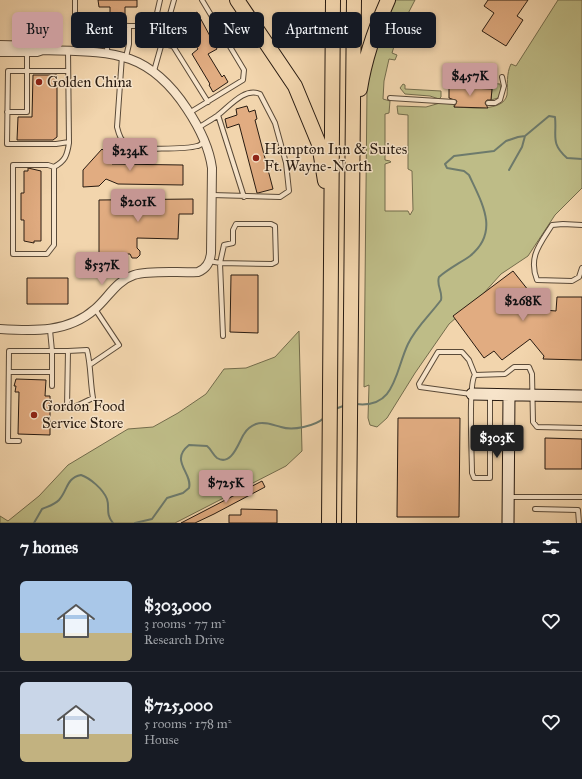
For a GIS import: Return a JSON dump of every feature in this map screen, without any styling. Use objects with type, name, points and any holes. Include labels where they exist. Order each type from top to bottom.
[{"type":"highway","points":[[237,0],[295,86],[319,144],[326,188],[331,205]]},
{"type":"highway","points":[[329,523],[333,0]]},
{"type":"highway","points":[[349,523],[354,0]]},
{"type":"highway","points":[[352,143],[364,63],[375,30],[388,0]]},
{"type":"street","points":[[0,45],[38,46],[44,50]]},
{"type":"street","points":[[0,52],[38,52],[44,50],[107,52],[124,57],[154,71],[164,79],[198,128],[211,156],[212,168],[210,257],[203,270],[198,272],[135,275],[119,283],[95,309],[78,321],[50,330],[0,329]]},
{"type":"street","points":[[472,394],[582,396]]},
{"type":"street","points":[[508,523],[509,395]]},
{"type":"lane","points":[[75,0],[75,12]]},
{"type":"lane","points":[[160,0],[154,22],[151,26],[129,26],[129,44],[124,57],[118,127],[119,136],[123,142],[133,148],[198,146],[205,141]]},
{"type":"lane","points":[[171,12],[174,0]]},
{"type":"lane","points":[[189,113],[243,80],[245,75],[244,70],[202,0]]},
{"type":"lane","points":[[107,48],[107,52]]},
{"type":"lane","points":[[154,71],[162,48]]},
{"type":"lane","points":[[174,48],[208,102]]},
{"type":"lane","points":[[54,166],[54,245],[46,254],[13,254],[13,165],[54,166],[64,162],[67,155],[69,142],[68,50]]},
{"type":"lane","points":[[7,112],[27,112],[27,52]]},
{"type":"lane","points":[[68,71],[8,71],[7,144],[56,144],[69,142]]},
{"type":"lane","points":[[488,103],[495,103],[500,100],[504,86],[502,77]]},
{"type":"lane","points":[[198,128],[218,115],[227,106],[252,92],[260,94],[275,123],[286,163],[289,191],[280,197],[212,195]]},
{"type":"lane","points":[[390,98],[454,102]]},
{"type":"lane","points":[[218,115],[244,196]]},
{"type":"lane","points":[[210,257],[220,263],[272,264],[276,262],[275,226],[271,224],[236,224],[233,230],[233,243],[224,245],[220,263],[223,336]]},
{"type":"lane","points":[[582,225],[552,225],[535,251],[534,272],[537,280],[572,281],[579,277],[582,268]]},
{"type":"lane","points":[[91,364],[119,345],[95,309]]},
{"type":"lane","points":[[50,330],[52,351],[52,386]]},
{"type":"lane","points":[[19,441],[8,441],[9,351],[87,350],[91,364],[89,379],[93,398],[70,409],[67,407],[68,351]]},
{"type":"lane","points":[[472,394],[420,387],[419,384],[438,352],[462,352],[469,360],[475,375]]},
{"type":"lane","points":[[475,375],[505,374],[514,368],[529,367],[532,374],[533,422],[536,427],[582,428]]},
{"type":"lane","points":[[9,372],[52,372]]},
{"type":"lane","points":[[475,375],[472,379],[472,474],[474,478],[490,478],[490,395]]},
{"type":"lane","points":[[508,497],[582,498]]},
{"type":"lane","points":[[535,508],[578,510],[578,523]]},
{"type":"shaded area","points":[[394,0],[415,0],[409,12],[389,12]]},
{"type":"shaded area","points":[[558,0],[582,0],[582,188],[555,215],[528,256],[501,274],[483,294],[449,324],[415,373],[387,418],[377,427],[370,425],[368,418],[369,385],[364,387],[367,89],[371,57],[375,48],[394,48],[392,53],[397,55],[395,60],[389,59],[384,81],[383,99],[390,101],[389,113],[385,114],[385,160],[391,162],[385,164],[385,211],[408,211],[410,215],[413,210],[412,171],[408,169],[408,115],[398,114],[397,106],[426,107],[440,103],[454,104],[454,107],[484,108],[499,104],[504,101],[507,95],[509,68],[511,64],[516,66]]},
{"type":"shaded area","points":[[486,83],[500,84],[501,93],[498,98],[491,100],[492,89],[485,88]]},
{"type":"shaded area","points":[[403,84],[405,85],[405,89],[441,91],[441,97],[439,99],[430,96],[405,94],[400,88]]},
{"type":"shaded area","points":[[299,331],[302,451],[286,466],[175,523],[0,523],[0,516],[8,521],[39,496],[68,465],[128,429],[153,427],[178,413],[206,394],[224,369],[246,368],[275,357]]},
{"type":"building","points":[[98,0],[137,0],[137,7],[125,7],[125,12],[110,12],[110,7],[99,7]]},
{"type":"building","points":[[488,0],[528,0],[517,16],[523,20],[506,46],[482,31],[494,13],[484,6]]},
{"type":"building","points":[[201,19],[209,34],[209,48],[217,49],[208,54],[222,77],[224,75],[228,82],[213,92],[209,85],[210,84],[192,54],[201,48]]},
{"type":"building","points":[[33,75],[57,75],[57,137],[53,140],[17,140],[18,117],[32,117]]},
{"type":"building","points":[[449,87],[492,89],[491,100],[487,100],[485,103],[488,108],[454,107],[457,101],[449,98]]},
{"type":"building","name":"Hampton Inn & Suites Ft. Wayne-North","points":[[247,106],[249,112],[255,110],[257,119],[255,120],[273,189],[258,193],[239,124],[227,128],[225,119],[237,115],[236,109]]},
{"type":"building","points":[[109,148],[118,158],[112,164],[183,165],[183,185],[118,184],[106,179],[99,186],[83,187],[83,170],[102,149],[105,152]]},
{"type":"building","points":[[28,168],[41,171],[41,241],[34,241],[34,243],[24,241],[24,220],[21,220],[21,193],[24,193],[24,171],[28,171]]},
{"type":"building","points":[[193,199],[193,214],[179,214],[178,239],[137,238],[137,248],[140,251],[140,255],[137,258],[132,258],[130,254],[99,254],[99,200]]},
{"type":"building","points":[[513,271],[544,310],[556,311],[557,297],[582,297],[582,360],[543,359],[544,356],[530,339],[502,360],[494,351],[484,358],[453,316]]},
{"type":"building","points":[[231,275],[258,275],[258,333],[230,332]]},
{"type":"building","points":[[27,278],[68,278],[68,304],[27,304]]},
{"type":"building","name":"Gordon Food Service Store","points":[[16,379],[46,380],[45,396],[50,396],[50,435],[18,434],[19,392],[15,392],[16,386],[14,386]]},
{"type":"building","points":[[398,418],[460,418],[459,517],[397,517]]},
{"type":"building","points":[[545,438],[582,439],[582,469],[545,469]]},
{"type":"building","points":[[262,481],[265,487],[214,514],[195,523],[181,523]]},
{"type":"building","points":[[241,509],[277,510],[277,523],[229,523],[229,515],[241,515]]},
{"type":"waterway","points":[[509,170],[522,147],[525,136],[549,116],[555,117],[555,139],[558,148],[567,158],[582,159]]},
{"type":"waterway","points":[[356,404],[369,404],[379,401],[387,394],[392,386],[411,338],[441,300],[438,283],[439,277],[470,256],[479,247],[484,237],[486,217],[479,196],[469,175],[464,171],[447,168],[445,164],[454,156],[494,151],[506,141],[525,136]]},
{"type":"waterway","points":[[335,409],[346,405]]},
{"type":"waterway","points":[[135,523],[152,519],[167,498],[183,493],[189,488],[188,477],[181,462],[183,451],[189,445],[207,446],[217,458],[222,460],[231,456],[246,431],[256,424],[265,423],[286,428],[298,428],[310,425],[324,418]]},
{"type":"waterway","points":[[34,523],[42,509],[57,502],[72,479],[81,475],[96,484],[103,491],[108,502],[108,513],[113,523]]},
{"type":"place","name":"Golden China","points":[[39,82]]},
{"type":"place","name":"Hampton Inn & Suites Ft. Wayne-North","points":[[256,158]]},
{"type":"place","name":"Gordon Food Service Store","points":[[34,415]]}]
